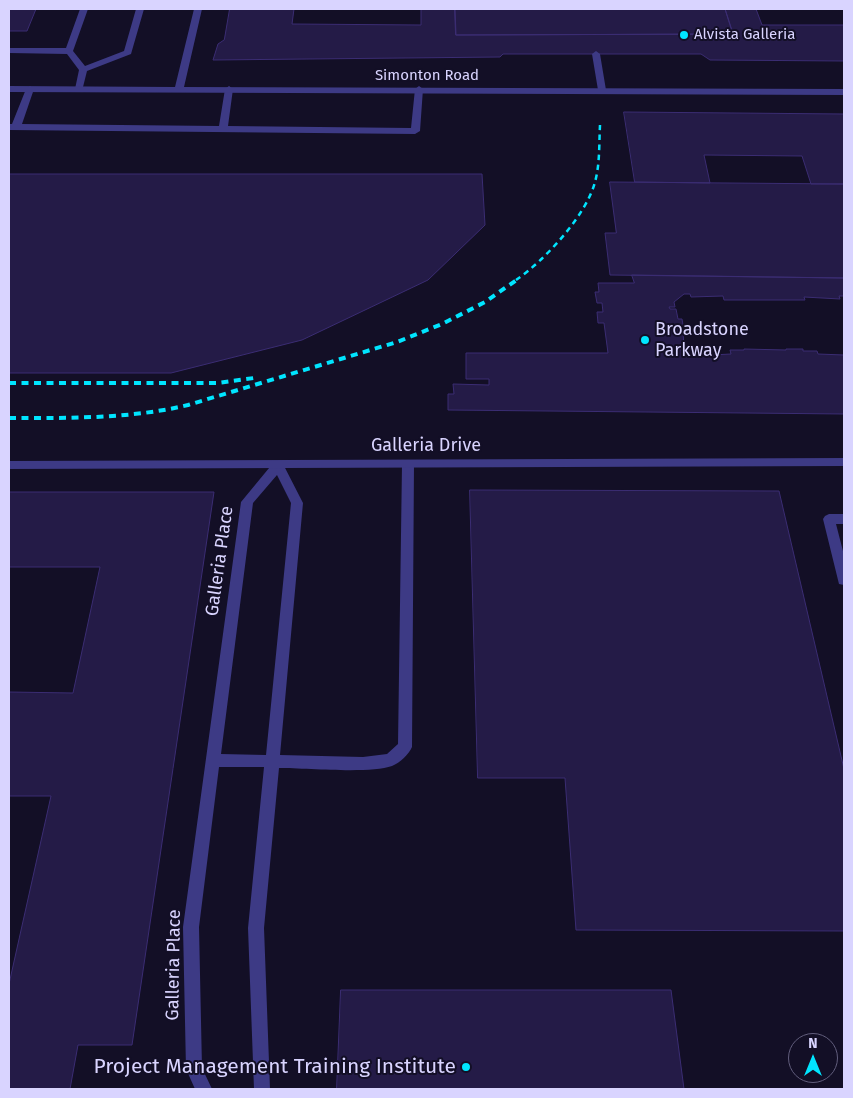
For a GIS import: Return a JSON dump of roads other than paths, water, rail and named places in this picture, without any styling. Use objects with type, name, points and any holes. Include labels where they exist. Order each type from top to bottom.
[{"type":"street","points":[[69,51],[84,9]]},
{"type":"street","points":[[84,70],[128,52],[140,9]]},
{"type":"street","points":[[179,89],[198,9]]},
{"type":"street","points":[[9,50],[69,51]]},
{"type":"street","points":[[69,51],[84,70]]},
{"type":"street","points":[[596,54],[602,90]]},
{"type":"street","points":[[79,89],[84,70]]},
{"type":"street","name":"Simonton Road","points":[[9,89],[844,92]]},
{"type":"street","points":[[30,89],[12,127],[415,130],[419,89]]},
{"type":"street","points":[[223,129],[229,89]]},
{"type":"street","name":"Galleria Drive","points":[[9,465],[844,462]]},
{"type":"street","points":[[213,760],[363,763],[390,760],[405,747],[408,464]]},
{"type":"street","points":[[262,1089],[256,928],[297,503],[278,465]]},
{"type":"street","name":"Galleria Place","points":[[204,1089],[194,1069],[191,927],[247,502],[278,465]]},
{"type":"street","points":[[844,519],[828,519],[844,580]]},
{"type":"railway","points":[[516,280],[551,250],[583,209],[597,175],[600,125]]},
{"type":"railway","points":[[9,418],[77,418],[122,415],[166,410],[188,405],[397,342],[442,324],[485,302],[518,279]]},
{"type":"railway","points":[[9,383],[217,383],[254,378]]},
{"type":"place","name":"Alvista Galleria","points":[[684,35]]},
{"type":"place","name":"Broadstone Parkway","points":[[645,340]]},
{"type":"place","name":"Project Management Training Institute","points":[[466,1067]]}]
